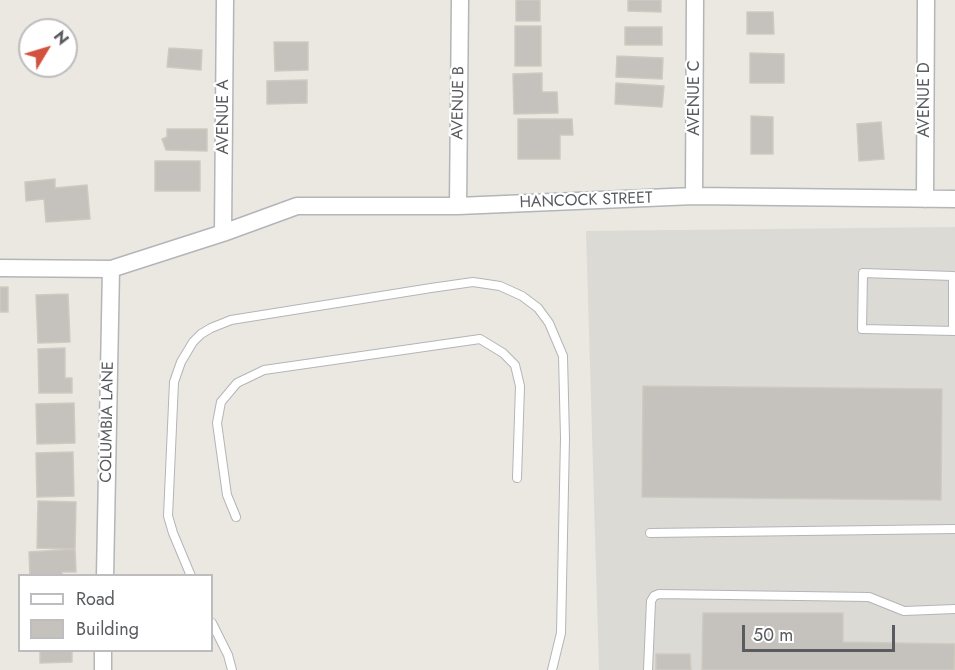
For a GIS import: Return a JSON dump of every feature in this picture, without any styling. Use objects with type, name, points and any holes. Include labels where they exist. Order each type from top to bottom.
[{"type":"street","name":"AVENUE A","points":[[223,233],[225,0]]},
{"type":"street","name":"AVENUE B","points":[[458,206],[460,0]]},
{"type":"street","name":"AVENUE C","points":[[694,196],[695,0]]},
{"type":"street","name":"AVENUE D","points":[[925,199],[926,0]]},
{"type":"street","name":"HANCOCK STREET","points":[[0,268],[111,270],[297,206],[458,206],[694,196],[955,199]]},
{"type":"street","name":"COLUMBIA LANE","points":[[105,574],[111,270]]},
{"type":"street","points":[[103,652],[103,670]]},
{"type":"lane","points":[[863,273],[953,276],[954,331],[862,329],[863,273]]},
{"type":"lane","points":[[190,574],[168,516],[174,382],[181,362],[193,342],[201,334],[231,320],[473,282],[500,286],[522,296],[537,308],[549,323],[562,356],[565,438],[561,633],[552,670]]},
{"type":"lane","points":[[236,517],[227,495],[217,423],[221,402],[237,383],[264,370],[480,339],[503,353],[515,365],[520,386],[518,478]]},
{"type":"lane","points":[[650,533],[955,529]]},
{"type":"lane","points":[[648,670],[651,601],[659,594],[869,597],[904,611],[955,609]]},
{"type":"lane","points":[[213,625],[228,655],[232,670]]},
{"type":"shaded area","points":[[955,227],[955,670],[599,670],[586,231]]},
{"type":"building","points":[[516,0],[540,0],[540,21],[516,21]]},
{"type":"building","points":[[628,0],[661,0],[661,12],[628,11]]},
{"type":"building","points":[[747,12],[773,12],[774,34],[747,34]]},
{"type":"building","points":[[515,26],[541,26],[541,66],[515,66]]},
{"type":"building","points":[[625,27],[662,27],[662,45],[625,45]]},
{"type":"building","points":[[274,42],[308,42],[308,70],[275,71]]},
{"type":"building","points":[[169,48],[202,50],[201,70],[167,67]]},
{"type":"building","points":[[750,53],[784,54],[784,83],[750,83]]},
{"type":"building","points":[[617,56],[663,58],[662,79],[616,77]]},
{"type":"building","points":[[542,73],[542,92],[557,92],[558,113],[514,114],[513,74]]},
{"type":"building","points":[[307,80],[307,103],[267,104],[267,81]]},
{"type":"building","points":[[616,83],[664,86],[662,107],[615,104]]},
{"type":"building","points":[[751,116],[773,117],[773,154],[751,154]]},
{"type":"building","points":[[518,119],[572,119],[573,135],[560,135],[560,159],[518,159]]},
{"type":"building","points":[[881,122],[884,159],[859,161],[857,124]]},
{"type":"building","points":[[167,129],[207,129],[207,151],[166,150],[162,139],[167,137]]},
{"type":"building","points":[[155,161],[200,161],[200,191],[155,191]]},
{"type":"building","points":[[55,179],[55,188],[87,185],[90,219],[46,222],[44,199],[26,201],[25,182]]},
{"type":"building","points":[[0,287],[8,287],[8,312],[0,312]]},
{"type":"building","points":[[68,294],[70,342],[38,343],[36,295]]},
{"type":"building","points":[[65,348],[65,378],[72,378],[72,393],[39,393],[38,349]]},
{"type":"building","points":[[643,386],[942,389],[941,500],[642,497]]},
{"type":"building","points":[[74,403],[75,443],[37,444],[36,404]]},
{"type":"building","points":[[73,452],[74,496],[37,497],[36,453]]},
{"type":"building","points":[[38,501],[76,502],[75,549],[37,548]]},
{"type":"building","points":[[75,549],[76,572],[30,574],[29,552]]},
{"type":"building","points":[[703,613],[843,613],[843,642],[955,644],[954,670],[702,670]]},
{"type":"building","points":[[40,652],[72,652],[72,662],[40,663]]},
{"type":"building","points":[[656,654],[690,654],[691,670],[656,670]]}]
